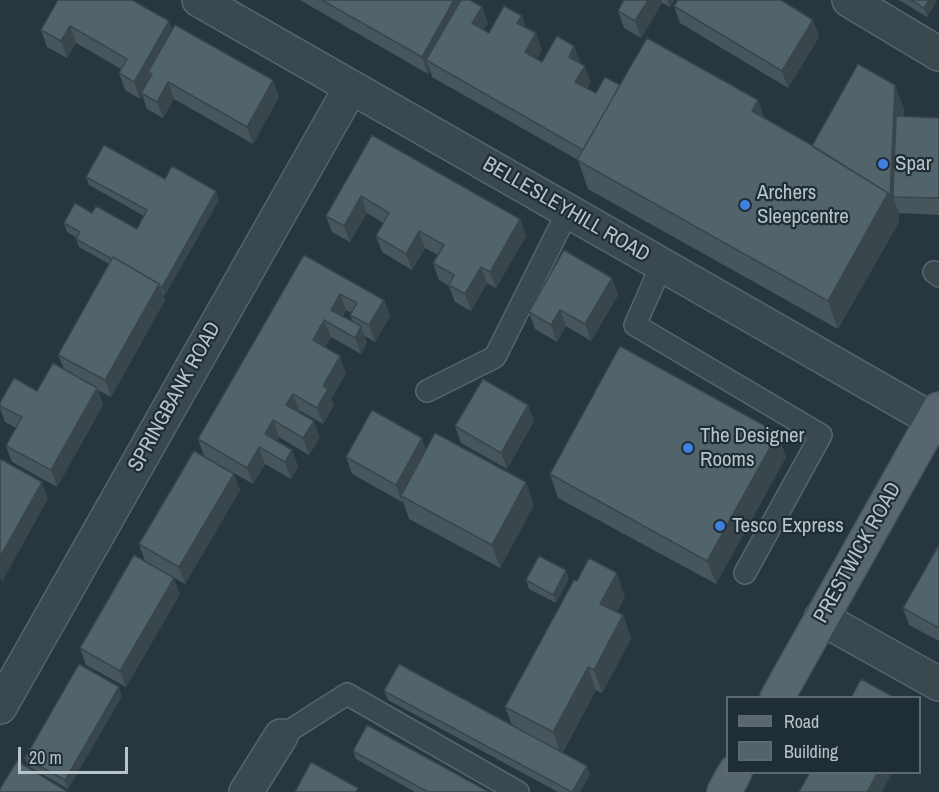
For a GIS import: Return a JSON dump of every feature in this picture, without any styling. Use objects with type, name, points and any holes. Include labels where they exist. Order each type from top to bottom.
[{"type":"main road","name":"PRESTWICK ROAD","points":[[778,696],[936,414]]},
{"type":"main road","points":[[724,792],[734,774]]},
{"type":"street","name":"BELLESLEYHILL ROAD","points":[[199,0],[662,264],[936,414]]},
{"type":"street","points":[[849,0],[939,54]]},
{"type":"street","name":"SPRINGBANK ROAD","points":[[0,707],[351,87]]},
{"type":"street","points":[[821,618],[939,684]]},
{"type":"street","points":[[246,792],[281,736]]},
{"type":"lane","points":[[428,391],[495,357],[568,211]]},
{"type":"lane","points":[[662,264],[635,325],[821,435],[745,573]]},
{"type":"lane","points":[[281,736],[347,694],[518,792]]},
{"type":"building","points":[[58,0],[132,0],[169,21],[134,82],[119,73],[127,59],[70,26],[61,41],[41,30]]},
{"type":"building","points":[[322,0],[454,0],[422,57]]},
{"type":"building","points":[[461,0],[470,0],[482,7],[472,23],[489,33],[504,6],[522,16],[517,23],[536,33],[525,52],[542,62],[557,36],[574,46],[569,57],[585,66],[575,82],[596,93],[605,77],[620,85],[583,150],[426,60]]},
{"type":"building","points":[[624,0],[648,0],[635,21],[618,11]]},
{"type":"building","points":[[678,0],[781,0],[813,20],[782,71],[674,6]]},
{"type":"building","points":[[911,0],[929,0],[924,8]]},
{"type":"building","points":[[175,25],[273,80],[247,127],[168,82],[157,102],[141,93],[152,74],[148,72]]},
{"type":"building","name":"Archers Sleepcentre","points":[[647,38],[758,100],[752,111],[888,193],[828,301],[577,160]]},
{"type":"building","points":[[858,64],[895,85],[890,199],[888,193],[812,146]]},
{"type":"building","points":[[896,116],[939,118],[939,198],[893,197]]},
{"type":"building","points":[[372,135],[520,219],[490,272],[481,267],[465,294],[449,285],[454,275],[433,263],[444,245],[419,231],[406,254],[376,236],[389,213],[361,196],[344,226],[326,216]]},
{"type":"building","points":[[104,145],[165,179],[172,166],[216,191],[162,287],[113,257],[112,259],[76,239],[80,232],[64,223],[75,203],[92,213],[96,206],[137,229],[147,210],[86,177]]},
{"type":"building","points":[[564,250],[612,278],[585,324],[560,310],[551,325],[529,312]]},
{"type":"building","points":[[304,255],[384,300],[369,325],[350,315],[357,303],[340,294],[331,310],[361,326],[355,338],[324,320],[313,340],[340,356],[323,386],[328,389],[317,408],[293,394],[286,405],[314,421],[303,438],[273,420],[265,434],[292,450],[285,462],[259,447],[247,468],[198,439]]},
{"type":"building","points":[[113,257],[159,284],[105,380],[58,355]]},
{"type":"building","points":[[620,346],[778,433],[707,561],[550,474]]},
{"type":"building","points":[[53,363],[97,388],[51,470],[6,446],[22,417],[0,406],[0,403],[14,378],[37,391]]},
{"type":"building","points":[[483,379],[528,405],[501,453],[455,426]]},
{"type":"building","points":[[372,410],[422,438],[396,485],[346,457]]},
{"type":"building","points":[[435,433],[526,482],[492,545],[401,496]]},
{"type":"building","points":[[194,451],[234,474],[179,567],[139,544]]},
{"type":"building","points":[[0,459],[42,482],[0,557]]},
{"type":"building","points":[[939,545],[939,628],[903,608]]},
{"type":"building","points":[[134,555],[174,578],[120,671],[80,648]]},
{"type":"building","points":[[539,556],[566,570],[553,595],[526,580]]},
{"type":"building","points":[[589,558],[617,573],[600,604],[623,615],[594,670],[588,667],[553,732],[505,707],[574,580],[577,581]]},
{"type":"building","points":[[79,664],[119,687],[65,780],[25,758]]},
{"type":"building","points":[[399,664],[587,766],[572,792],[384,691]]},
{"type":"building","points":[[861,679],[891,696],[852,696]]},
{"type":"building","points":[[367,725],[489,792],[428,792],[353,751]]},
{"type":"building","points":[[17,761],[68,792],[0,792]]},
{"type":"building","points":[[311,762],[358,788],[356,792],[295,792]]},
{"type":"building","points":[[809,774],[877,774],[867,792],[799,792]]},
{"type":"place","name":"Spar","points":[[883,164]]},
{"type":"place","name":"Archers Sleepcentre","points":[[745,205]]},
{"type":"place","name":"The Designer Rooms","points":[[688,448]]},
{"type":"place","name":"Tesco Express","points":[[720,526]]}]
